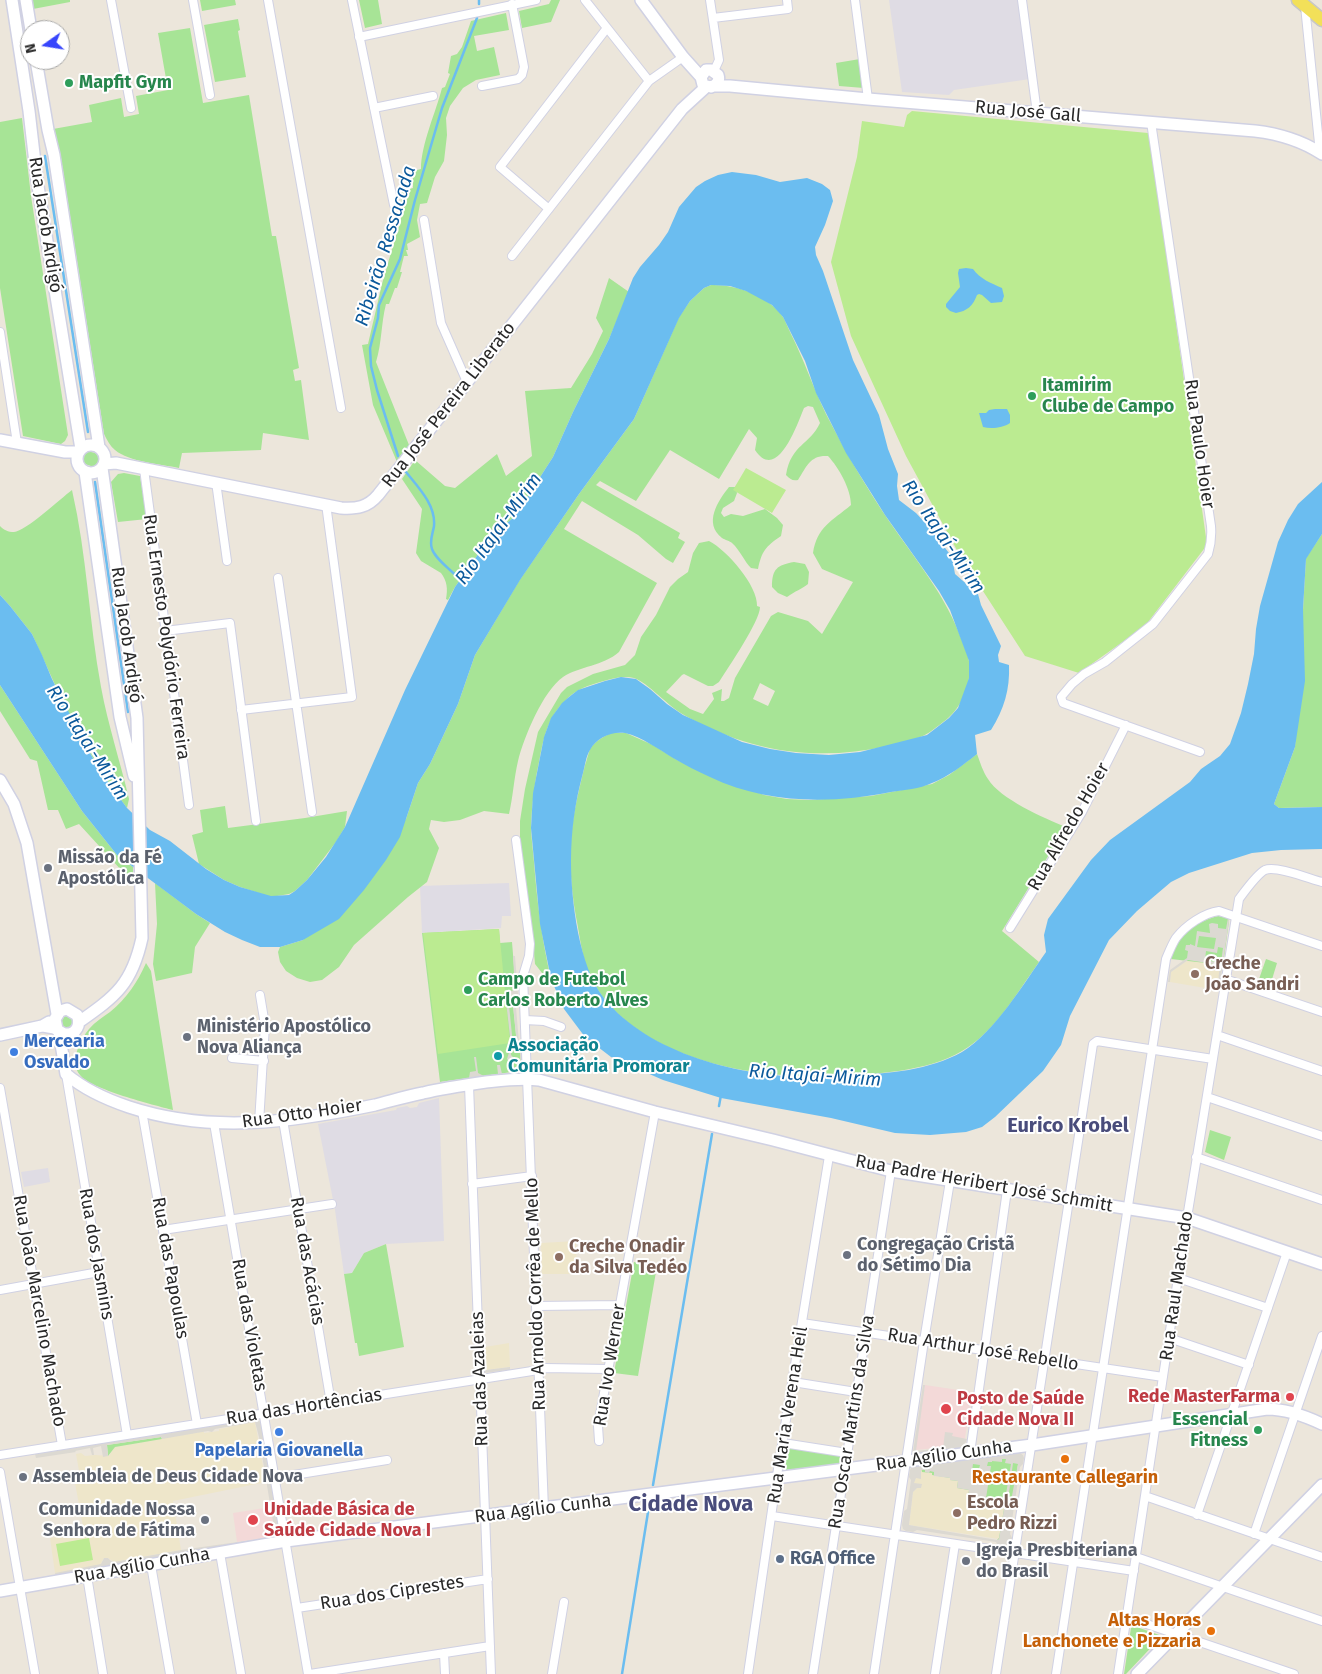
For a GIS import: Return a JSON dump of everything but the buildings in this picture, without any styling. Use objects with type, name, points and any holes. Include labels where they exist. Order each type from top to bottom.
[{"type":"main road","name":"Rua Jacob Ardigó","points":[[12,0],[29,111],[36,180],[79,454]]},
{"type":"main road","points":[[26,0],[29,20]]},
{"type":"main road","points":[[641,0],[683,57],[708,78]]},
{"type":"main road","points":[[1305,2],[1322,8]]},
{"type":"main road","points":[[1305,2],[1322,20]]},
{"type":"main road","name":"Rua Jacob Ardigó","points":[[38,70],[54,155],[102,458],[135,699],[140,806],[142,938],[136,964],[112,998],[102,1006],[65,1021]]},
{"type":"main road","name":"Rua José Gall","points":[[708,78],[730,86],[1273,134],[1304,143],[1321,154]]},
{"type":"main road","name":"Rua José Pereira Liberato","points":[[102,458],[144,469],[349,508],[363,507],[370,504],[708,78]]},
{"type":"main road","points":[[0,440],[79,454]]},
{"type":"main road","points":[[88,445],[102,458],[96,472],[85,472],[78,466],[79,454],[88,445]]},
{"type":"main road","name":"Rua Jacob Ardigó","points":[[85,472],[120,717],[140,806]]},
{"type":"main road","points":[[0,780],[18,814],[27,843],[53,990],[65,1021],[65,1068]]},
{"type":"main road","points":[[0,1035],[65,1021]]},
{"type":"main road","name":"Rua Otto Hoier","points":[[65,1068],[79,1085],[96,1095],[142,1111],[181,1120],[214,1123],[260,1123],[283,1120],[469,1085],[520,1078],[528,1079]]},
{"type":"main road","name":"Rua Padre Heribert José Schmitt","points":[[528,1079],[539,1080],[655,1112],[891,1171],[1186,1218],[1322,1264]]},
{"type":"main road","name":"Rua Agílio Cunha","points":[[0,1591],[286,1541],[970,1453],[1268,1409],[1296,1413],[1322,1424]]},
{"type":"main road","points":[[1137,1674],[1322,1485]]},
{"type":"street","points":[[111,0],[131,108]]},
{"type":"street","points":[[193,0],[210,95]]},
{"type":"street","points":[[268,0],[340,408]]},
{"type":"street","points":[[352,0],[394,206]]},
{"type":"street","points":[[359,37],[536,0]]},
{"type":"street","points":[[585,0],[649,81]]},
{"type":"street","points":[[708,78],[719,60],[710,0]]},
{"type":"street","points":[[713,18],[788,9],[787,0]]},
{"type":"street","points":[[855,0],[868,99]]},
{"type":"street","points":[[1022,0],[1037,113]]},
{"type":"street","points":[[1305,2],[1321,154]]},
{"type":"street","points":[[482,86],[518,79],[522,75],[524,67],[512,4]]},
{"type":"street","points":[[549,209],[501,170],[500,167],[607,28]]},
{"type":"street","points":[[512,256],[649,81],[683,57]]},
{"type":"street","points":[[374,108],[433,96]]},
{"type":"street","name":"Rua Paulo Hoier","points":[[1126,724],[1063,703],[1061,697],[1084,674],[1105,662],[1152,624],[1208,554],[1212,538],[1151,122]]},
{"type":"street","points":[[424,220],[441,323],[467,382]]},
{"type":"street","points":[[0,332],[17,443]]},
{"type":"street","name":"Rua Ernesto Polydório Ferreira","points":[[144,469],[189,805]]},
{"type":"street","points":[[216,482],[227,561]]},
{"type":"street","points":[[241,710],[352,697],[326,504]]},
{"type":"street","points":[[278,578],[312,812]]},
{"type":"street","points":[[165,631],[230,623],[256,821]]},
{"type":"street","points":[[1126,724],[1200,752]]},
{"type":"street","name":"Rua Alfredo Hoier","points":[[1010,928],[1082,812],[1126,724]]},
{"type":"street","name":"Rua Arnoldo Corrêa de Mello","points":[[516,840],[530,944],[529,956],[523,976],[524,1020],[532,1176],[544,1508]]},
{"type":"street","name":"Rua Raul Machado","points":[[1118,1674],[1186,1218],[1239,899],[1262,872],[1270,869],[1282,870],[1322,882]]},
{"type":"street","points":[[1056,1674],[1166,959],[1176,938],[1190,924],[1212,912],[1220,910],[1322,946]]},
{"type":"street","points":[[1225,979],[1322,1012]]},
{"type":"street","points":[[260,995],[265,1024],[260,1123]]},
{"type":"street","points":[[524,1020],[544,1021],[561,1027]]},
{"type":"street","points":[[1217,1035],[1322,1071]]},
{"type":"street","points":[[996,1674],[1093,1044],[1097,1041],[1213,1058]]},
{"type":"street","points":[[232,1058],[264,1061]]},
{"type":"street","name":"Rua dos Jasmins","points":[[65,1068],[127,1435]]},
{"type":"street","name":"Rua das Azaleias","points":[[469,1085],[491,1674]]},
{"type":"street","name":"Rua João Marcelino Machado","points":[[0,1088],[62,1445]]},
{"type":"street","points":[[1207,1097],[1322,1136]]},
{"type":"street","name":"Rua das Papoulas","points":[[142,1111],[197,1424]]},
{"type":"street","name":"Rua Ivo Werner","points":[[599,1441],[598,1426],[655,1112]]},
{"type":"street","name":"Rua das Acácias","points":[[283,1120],[331,1402]]},
{"type":"street","name":"Rua das Violetas","points":[[214,1123],[309,1674]]},
{"type":"street","name":"Rua Maria Verena Heil","points":[[748,1674],[792,1382],[829,1156]]},
{"type":"street","points":[[1196,1157],[1322,1200]]},
{"type":"street","name":"Rua Oscar Martins da Silva","points":[[813,1674],[891,1171]]},
{"type":"street","points":[[472,1184],[532,1176]]},
{"type":"street","points":[[874,1674],[950,1181]]},
{"type":"street","points":[[970,1453],[1007,1190]]},
{"type":"street","points":[[163,1230],[332,1204]]},
{"type":"street","points":[[1197,1514],[1287,1252]]},
{"type":"street","points":[[0,1290],[99,1272]]},
{"type":"street","points":[[1178,1278],[1268,1308]]},
{"type":"street","points":[[537,1306],[620,1305]]},
{"type":"street","name":"Rua Arthur José Rebello","points":[[802,1322],[1163,1377]]},
{"type":"street","points":[[1254,1534],[1322,1336]]},
{"type":"street","points":[[1169,1338],[1249,1365]]},
{"type":"street","name":"Rua das Hortências","points":[[0,1455],[545,1368],[608,1368]]},
{"type":"street","points":[[792,1382],[856,1392]]},
{"type":"street","points":[[783,1444],[847,1453]]},
{"type":"street","points":[[275,1478],[388,1460]]},
{"type":"street","points":[[0,1472],[35,1674]]},
{"type":"street","points":[[1145,1496],[1322,1557]]},
{"type":"street","points":[[772,1516],[1134,1571]]},
{"type":"street","points":[[935,1674],[955,1544]]},
{"type":"street","points":[[220,1553],[241,1674]]},
{"type":"street","points":[[1136,1557],[1322,1621]]},
{"type":"street","points":[[151,1565],[170,1674]]},
{"type":"street","points":[[87,1576],[104,1674]]},
{"type":"street","name":"Rua dos Ciprestes","points":[[297,1608],[488,1579]]},
{"type":"street","points":[[552,1674],[564,1602]]},
{"type":"street","points":[[1126,1617],[1294,1674]]},
{"type":"street","points":[[309,1674],[490,1646]]},
{"type":"street","points":[[444,1653],[445,1674]]},
{"type":"shaded area","points":[[889,0],[1019,0],[1030,79],[954,90],[949,95],[902,92]]},
{"type":"shaded area","points":[[509,883],[511,916],[502,916],[501,928],[422,933],[420,886]]},
{"type":"shaded area","points":[[1228,918],[1219,990],[1217,990],[1220,965],[1188,960],[1171,972],[1170,982],[1168,982],[1170,970],[1187,958],[1188,951],[1185,950],[1186,945],[1195,946],[1197,931],[1210,933],[1209,924],[1212,923],[1218,924],[1218,928],[1226,929]],"holes":[[[1199,936],[1216,938],[1214,949],[1197,947]],[[1218,947],[1223,948],[1221,963],[1205,960],[1206,951],[1217,953]]]},
{"type":"shaded area","points":[[513,956],[515,956],[518,994],[515,995],[519,1043],[522,1044],[523,1071],[519,1073],[440,1084],[440,1082],[469,1078],[470,1072],[476,1071],[474,1057],[476,1057],[478,1073],[484,1076],[498,1074],[497,1065],[500,1065],[502,1074],[511,1072],[510,1062],[507,1059],[511,1046],[505,992],[515,990]],"holes":[[[508,995],[512,995],[517,1045],[513,1045]],[[520,1047],[521,1069],[518,1072],[514,1072],[514,1058],[511,1055],[511,1050]]]},
{"type":"shaded area","name":"Creche João Sandri","points":[[1188,960],[1221,965],[1217,990],[1170,982],[1171,972]]},
{"type":"shaded area","points":[[439,1098],[444,1241],[386,1244],[364,1253],[352,1273],[344,1274],[335,1210],[318,1124],[396,1110],[397,1108],[407,1106],[410,1108],[417,1107],[419,1103]]},
{"type":"shaded area","points":[[48,1168],[50,1182],[24,1187],[21,1172]]},
{"type":"shaded area","name":"Creche Onadir da Silva Tedéo","points":[[576,1241],[577,1274],[542,1274],[541,1243]]},
{"type":"shaded area","points":[[509,1343],[510,1367],[486,1370],[485,1347]]},
{"type":"shaded area","points":[[483,1347],[485,1347],[486,1370],[510,1367],[510,1370],[484,1373]]},
{"type":"shaded area","points":[[923,1385],[925,1385],[916,1451],[943,1448],[945,1432],[953,1433],[952,1436],[967,1439],[960,1448],[916,1454],[913,1452]]},
{"type":"shaded area","name":"Posto de Saúde Cidade Nova II","points":[[925,1385],[972,1392],[964,1442],[958,1446],[915,1450]]},
{"type":"shaded area","points":[[257,1419],[262,1423],[280,1537],[56,1576],[55,1573],[101,1564],[104,1558],[114,1562],[273,1537],[275,1534],[259,1437],[255,1422],[215,1429],[212,1432],[107,1445],[108,1456],[103,1457],[101,1446],[93,1448],[94,1455],[92,1455],[90,1448],[36,1458],[35,1454]]},
{"type":"shaded area","points":[[255,1422],[266,1482],[173,1501],[181,1550],[114,1562],[104,1558],[100,1565],[55,1573],[50,1538],[84,1532],[75,1483],[81,1482],[76,1454],[109,1456],[114,1447],[204,1431],[204,1433],[219,1431],[219,1429]]},
{"type":"shaded area","points":[[1018,1452],[1023,1455],[1010,1534],[1012,1538],[1009,1546],[998,1546],[996,1542],[917,1530],[913,1532],[903,1529],[904,1511],[907,1509],[911,1480],[909,1477],[912,1466]],"holes":[[[1002,1459],[1006,1459],[1005,1463],[1011,1464],[1005,1500],[986,1498],[991,1466],[987,1466],[988,1462],[1002,1462]],[[1013,1463],[1018,1464],[1011,1501],[1008,1500]],[[973,1464],[980,1465],[978,1472],[986,1474],[985,1484],[974,1483],[975,1472],[972,1471]],[[921,1470],[929,1473],[930,1471],[934,1472],[934,1476],[958,1481],[957,1488],[969,1490],[968,1497],[1005,1503],[999,1539],[909,1525],[913,1492],[917,1488],[921,1488],[922,1484],[914,1483],[916,1478],[921,1479]]]},
{"type":"shaded area","name":"Escola Pedro Rizzi","points":[[921,1469],[932,1471],[934,1476],[951,1478],[951,1480],[958,1481],[969,1490],[969,1497],[1005,1503],[999,1539],[909,1525],[913,1492],[917,1488],[921,1488],[914,1481],[920,1474]]},
{"type":"shaded area","name":"Unidade Básica de Saúde Cidade Nova I","points":[[271,1507],[275,1534],[273,1537],[237,1542],[233,1513]]},
{"type":"green space","points":[[32,0],[70,0],[70,2],[33,9]]},
{"type":"green space","points":[[200,0],[235,0],[236,5],[202,11]]},
{"type":"green space","points":[[359,0],[378,0],[382,24],[365,28]]},
{"type":"green space","points":[[551,0],[560,0],[551,22],[522,28],[519,11],[549,4]]},
{"type":"green space","points":[[506,13],[509,30],[474,36],[477,51],[494,47],[500,75],[476,80],[463,88],[450,106],[446,118],[447,135],[444,161],[435,177],[427,203],[420,204],[417,220],[420,237],[407,244],[408,256],[404,256],[397,288],[395,288],[389,304],[386,304],[376,362],[409,445],[397,462],[373,405],[362,345],[368,344],[382,284],[403,211],[399,189],[413,188],[413,171],[421,169],[423,149],[429,128],[442,88],[445,87],[450,74],[448,73],[451,56],[457,54],[462,47],[471,21]]},
{"type":"green space","points":[[238,19],[240,30],[238,31],[246,77],[215,82],[204,25]]},
{"type":"green space","points":[[190,28],[203,103],[249,95],[272,236],[276,236],[299,368],[293,370],[295,381],[301,380],[309,440],[263,433],[261,450],[182,453],[179,468],[137,460],[121,454],[112,447],[104,434],[61,158],[53,129],[92,122],[89,105],[121,98],[124,117],[139,114],[136,96],[168,90],[158,33]]},
{"type":"green space","points":[[860,59],[864,88],[839,86],[836,63]]},
{"type":"green space","name":"Itamirim Clube de Campo","points":[[912,111],[1148,133],[1150,136],[1207,545],[1145,626],[1079,673],[1025,656],[959,554],[906,456],[851,336],[831,262],[857,157],[862,121],[904,127],[907,115]]},
{"type":"green space","points":[[22,118],[31,196],[68,435],[61,444],[23,436],[0,288],[0,122]]},
{"type":"green space","points":[[609,278],[629,292],[553,457],[515,516],[497,532],[479,553],[448,600],[446,599],[447,585],[445,579],[441,573],[421,561],[416,553],[422,509],[402,479],[415,460],[445,486],[455,488],[497,454],[506,476],[532,456],[525,391],[571,388],[592,354],[603,331],[596,318]]},
{"type":"green space","points":[[711,285],[721,285],[741,289],[761,297],[783,317],[826,414],[848,455],[880,508],[939,594],[956,626],[970,667],[968,686],[960,703],[943,722],[924,735],[912,740],[861,751],[809,753],[758,745],[708,728],[678,711],[645,684],[634,678],[610,679],[576,692],[559,707],[548,727],[538,765],[531,816],[542,935],[551,979],[546,978],[535,964],[532,929],[524,880],[520,821],[538,732],[561,693],[567,687],[593,674],[625,665],[635,655],[641,637],[656,615],[670,587],[688,572],[693,553],[699,543],[709,541],[732,560],[747,579],[756,598],[757,606],[760,607],[755,623],[719,682],[713,686],[708,686],[684,674],[666,692],[690,709],[703,714],[714,699],[712,693],[722,689],[721,701],[729,698],[735,678],[771,616],[778,612],[808,621],[822,634],[853,582],[822,569],[813,553],[818,537],[826,525],[851,505],[847,486],[836,466],[828,456],[822,456],[810,462],[798,480],[791,479],[786,475],[792,457],[820,423],[813,407],[808,406],[804,408],[785,448],[778,456],[771,460],[763,458],[755,450],[757,438],[749,429],[719,479],[670,450],[636,501],[600,481],[596,485],[680,533],[678,538],[685,542],[673,563],[638,535],[582,501],[564,529],[657,583],[619,652],[613,657],[563,677],[548,693],[535,715],[521,751],[509,814],[484,811],[460,820],[444,822],[431,820],[429,829],[439,848],[427,882],[354,945],[339,967],[322,980],[310,982],[297,978],[286,971],[280,962],[278,952],[280,947],[303,940],[406,819],[418,783],[430,764],[458,704],[475,655],[519,581],[634,419],[679,317],[690,301],[704,288]],"holes":[[[760,683],[775,691],[768,706],[753,699]]]},
{"type":"green space","points":[[86,451],[101,454],[103,459],[97,468],[79,462],[79,456]]},
{"type":"green space","points":[[746,468],[786,490],[772,513],[733,490]]},
{"type":"green space","points":[[124,473],[140,476],[147,519],[118,522],[111,482],[118,474]]},
{"type":"green space","points":[[729,487],[735,487],[737,493],[734,501],[723,508],[721,513],[724,517],[731,514],[743,516],[765,509],[783,525],[781,536],[765,550],[758,569],[751,568],[735,546],[716,532],[713,519],[714,512]]},
{"type":"green space","points":[[72,490],[81,539],[101,687],[129,799],[127,808],[100,771],[66,709],[32,634],[0,595],[0,526],[10,532],[19,530],[34,521]]},
{"type":"green space","points":[[1322,534],[1322,807],[1279,808],[1274,804],[1295,747],[1306,558]]},
{"type":"green space","points":[[794,562],[805,564],[809,572],[808,584],[787,597],[778,593],[772,587],[773,576],[780,566]]},
{"type":"green space","points":[[0,685],[82,811],[117,855],[133,867],[133,880],[122,871],[79,824],[66,829],[58,810],[48,810],[37,761],[30,759],[0,711]]},
{"type":"green space","points":[[611,733],[626,733],[653,745],[677,760],[764,795],[787,799],[809,800],[871,796],[932,784],[949,775],[977,754],[986,776],[1002,794],[1046,819],[1066,827],[1002,931],[1039,962],[1005,1011],[974,1043],[948,1058],[917,1068],[884,1073],[835,1076],[768,1074],[698,1059],[665,1046],[635,1028],[610,1006],[588,971],[583,956],[576,917],[570,866],[575,808],[590,749],[597,741]]},
{"type":"green space","points":[[225,806],[228,828],[347,811],[345,827],[307,880],[289,894],[271,897],[224,880],[199,864],[192,835],[203,832],[200,810]]},
{"type":"green space","points":[[155,883],[210,923],[195,947],[192,973],[156,981],[153,964],[157,924]]},
{"type":"green space","points":[[1218,916],[1228,918],[1229,921],[1223,965],[1171,959],[1178,943],[1188,931],[1201,922]]},
{"type":"green space","name":"Campo de Futebol Carlos Roberto Alves","points":[[499,929],[500,943],[512,942],[516,991],[512,995],[517,1045],[520,1048],[521,1069],[519,1071],[440,1082],[422,933]]},
{"type":"green space","name":"Campo de Futebol Carlos Roberto Alves","points":[[499,929],[510,1043],[438,1054],[423,933]]},
{"type":"green space","points":[[1266,959],[1277,963],[1270,986],[1258,982]]},
{"type":"green space","points":[[146,963],[151,971],[173,1110],[123,1096],[96,1086],[80,1075],[77,1070],[77,1051],[89,1029],[116,1007],[126,996]]},
{"type":"green space","points":[[67,1014],[72,1016],[74,1021],[72,1026],[67,1028],[62,1026],[60,1021],[62,1016]]},
{"type":"green space","points":[[1210,1130],[1231,1137],[1224,1160],[1205,1152]]},
{"type":"green space","points":[[386,1244],[404,1347],[359,1356],[357,1343],[355,1343],[344,1274],[352,1273],[364,1253]]},
{"type":"green space","points":[[634,1262],[657,1266],[638,1376],[614,1373]]},
{"type":"green space","points":[[161,1437],[162,1439],[115,1447],[108,1456],[107,1445]]},
{"type":"green space","points":[[789,1448],[842,1457],[839,1464],[785,1470]]},
{"type":"green space","points":[[1016,1455],[1019,1458],[1007,1534],[1009,1541],[1005,1543],[997,1540],[999,1538],[1005,1503],[968,1497],[969,1490],[957,1488],[958,1481],[922,1472],[921,1467]]},
{"type":"green space","points":[[89,1538],[93,1560],[60,1566],[56,1544]]},
{"type":"green space","points":[[1134,1626],[1162,1636],[1124,1674],[1131,1628]]},
{"type":"water","points":[[732,172],[756,175],[780,182],[807,178],[822,184],[830,190],[833,201],[815,247],[816,255],[853,360],[879,415],[888,449],[898,474],[899,500],[916,513],[929,527],[952,557],[955,574],[978,594],[981,605],[1001,646],[998,655],[999,662],[1009,665],[1009,674],[1003,707],[996,722],[991,730],[975,735],[977,754],[938,780],[922,787],[907,790],[845,799],[822,800],[776,797],[732,786],[710,777],[678,761],[644,740],[625,733],[614,733],[604,736],[596,742],[589,752],[586,761],[580,784],[573,828],[571,877],[578,932],[588,969],[595,985],[604,998],[623,1017],[645,1034],[671,1048],[698,1059],[755,1073],[820,1077],[880,1074],[923,1067],[950,1058],[974,1043],[997,1020],[1046,952],[1044,935],[1048,919],[1091,860],[1110,840],[1190,782],[1201,769],[1220,756],[1230,744],[1241,713],[1248,684],[1260,606],[1278,542],[1298,504],[1322,482],[1322,534],[1306,559],[1303,609],[1305,681],[1295,747],[1274,804],[1279,808],[1322,807],[1322,849],[1252,853],[1189,873],[1171,882],[1137,911],[1109,940],[1070,1016],[1061,1045],[1043,1071],[995,1117],[982,1127],[966,1132],[930,1135],[895,1133],[831,1118],[721,1098],[663,1080],[611,1057],[585,1037],[564,1009],[551,979],[540,924],[531,828],[533,793],[544,737],[551,718],[562,703],[578,690],[621,677],[636,679],[683,715],[742,742],[796,753],[829,755],[860,752],[927,735],[949,718],[958,708],[969,678],[969,661],[950,610],[939,591],[885,515],[846,453],[816,393],[805,361],[783,317],[772,305],[746,291],[730,286],[711,285],[704,288],[690,301],[679,318],[634,419],[579,494],[520,580],[475,655],[458,704],[430,764],[418,783],[400,837],[364,890],[339,919],[303,940],[280,947],[260,947],[242,940],[196,914],[117,855],[82,811],[0,685],[0,595],[32,634],[52,679],[84,742],[100,771],[127,808],[150,830],[170,841],[206,869],[224,880],[271,896],[289,895],[295,891],[326,857],[345,827],[405,690],[455,587],[479,553],[497,532],[515,516],[553,457],[609,339],[633,278],[668,232],[679,207],[696,187],[718,175]]},
{"type":"water","points":[[959,269],[973,269],[982,278],[1002,288],[1004,296],[1002,302],[991,303],[979,294],[974,302],[963,311],[956,313],[950,311],[946,304],[960,287]]},
{"type":"water","points":[[1007,409],[1010,415],[1010,423],[997,428],[983,427],[979,413],[986,413],[989,410]]},
{"type":"waterway","name":"Ribeirão Ressacada","points":[[398,456],[377,390],[371,366],[370,348],[378,318],[379,305],[400,259],[442,108],[477,18]]},
{"type":"waterway","points":[[45,156],[88,432]]},
{"type":"waterway","name":"Ribeirão Ressacada","points":[[406,472],[421,490],[432,511],[434,526],[431,543],[434,553],[461,580]]},
{"type":"waterway","points":[[95,482],[128,712]]},
{"type":"waterway","points":[[719,1106],[721,1095]]},
{"type":"waterway","points":[[653,1485],[712,1134]]},
{"type":"waterway","points":[[622,1674],[649,1506]]},
{"type":"place","name":"Mapfit Gym","points":[[69,83]]},
{"type":"place","name":"Itamirim Clube de Campo","points":[[1032,396]]},
{"type":"place","name":"Missão da Fé Apostólica","points":[[48,868]]},
{"type":"place","name":"Creche João Sandri","points":[[1195,974]]},
{"type":"place","name":"Campo de Futebol Carlos Roberto Alves","points":[[468,990]]},
{"type":"place","name":"Ministério Apostólico Nova Aliança","points":[[187,1037]]},
{"type":"place","name":"Mercearia Osvaldo","points":[[14,1052]]},
{"type":"place","name":"Associação Comunitária Promorar","points":[[498,1056]]},
{"type":"place","name":"Congregação Cristã do Sétimo Dia","points":[[847,1255]]},
{"type":"place","name":"Creche Onadir da Silva Tedéo","points":[[559,1257]]},
{"type":"place","name":"Rede MasterFarma","points":[[1290,1397]]},
{"type":"place","name":"Posto de Saúde Cidade Nova II","points":[[946,1409]]},
{"type":"place","name":"Essencial Fitness","points":[[1258,1430]]},
{"type":"place","name":"Papelaria Giovanella","points":[[279,1432]]},
{"type":"place","name":"Restaurante Callegarin","points":[[1065,1459]]},
{"type":"place","name":"Assembleia de Deus Cidade Nova","points":[[23,1477]]},
{"type":"place","name":"Escola Pedro Rizzi","points":[[957,1513]]},
{"type":"place","name":"Comunidade Nossa Senhora de Fátima","points":[[205,1520]]},
{"type":"place","name":"Unidade Básica de Saúde Cidade Nova I","points":[[253,1520]]},
{"type":"place","name":"RGA Office","points":[[780,1559]]},
{"type":"place","name":"Igreja Presbiteriana do Brasil","points":[[966,1561]]},
{"type":"place","name":"Altas Horas Lanchonete e Pizzaria","points":[[1211,1631]]},
{"type":"district","name":"Eurico Krobel","points":[[1068,1126]]},
{"type":"district","name":"Cidade Nova","points":[[691,1505]]},
{"type":"water label","name":"Rio Itajaí-Mirim","points":[[499,529]]},
{"type":"water label","name":"Rio Itajaí-Mirim","points":[[943,537]]},
{"type":"water label","name":"Rio Itajaí-Mirim","points":[[87,743]]},
{"type":"water label","name":"Rio Itajaí-Mirim","points":[[815,1076]]}]
